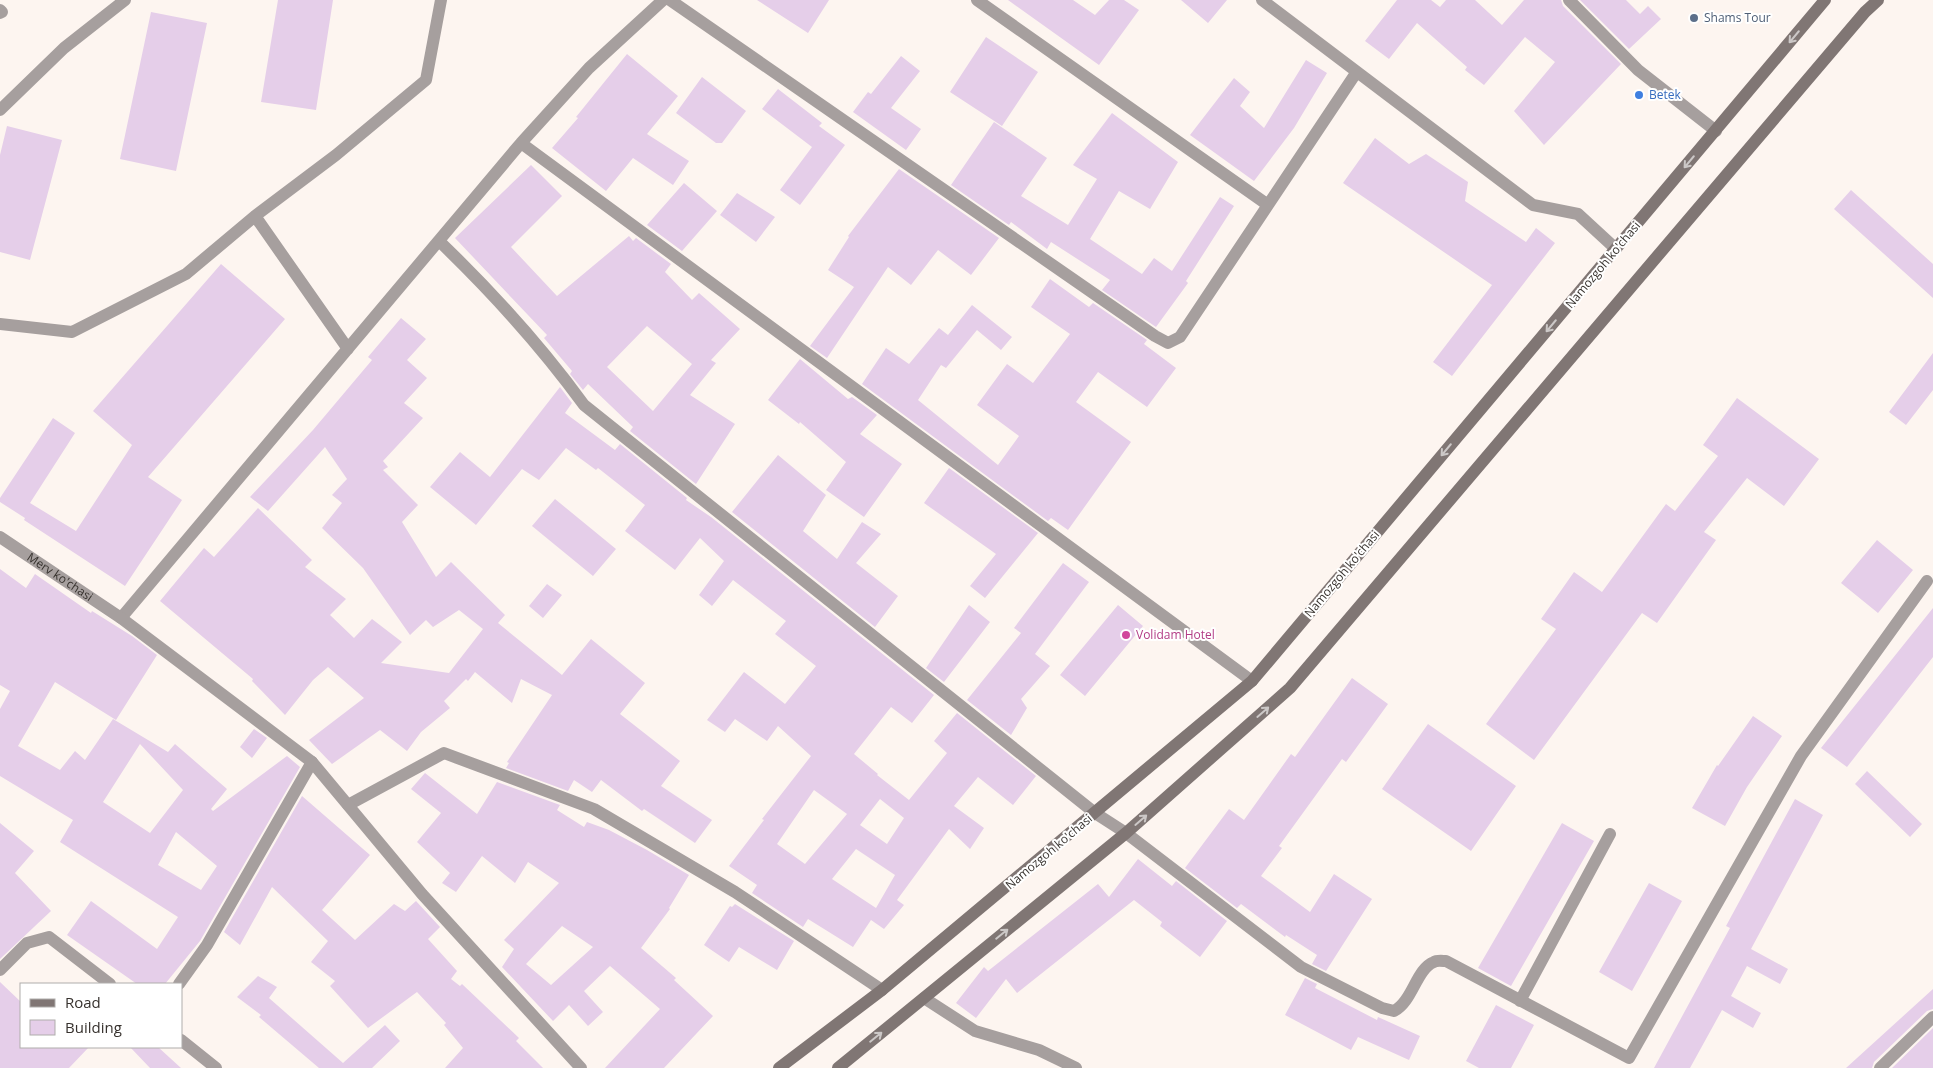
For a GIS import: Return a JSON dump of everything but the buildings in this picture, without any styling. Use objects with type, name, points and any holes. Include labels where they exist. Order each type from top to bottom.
[{"type":"main road","name":"Namozgoh ko'chasi","points":[[779,1068],[882,990],[1252,681],[1826,0]]},
{"type":"main road","points":[[838,1068],[1126,833],[1290,688],[1865,12],[1878,0]]},
{"type":"street","points":[[0,110],[64,48],[124,0]]},
{"type":"street","points":[[0,324],[72,332],[186,274],[255,216],[336,155],[426,80],[441,0]]},
{"type":"street","points":[[121,618],[521,143],[589,68],[663,0]]},
{"type":"street","points":[[670,0],[1155,336],[1168,343],[1180,337],[1356,73]]},
{"type":"street","points":[[977,0],[1268,205]]},
{"type":"street","points":[[1262,0],[1356,73],[1533,205],[1578,214],[1616,249]]},
{"type":"street","points":[[1569,0],[1638,70],[1716,130]]},
{"type":"street","points":[[521,143],[1252,681]]},
{"type":"street","points":[[255,216],[348,349]]},
{"type":"street","points":[[439,241],[482,283],[553,363],[584,405],[1095,813],[1126,833],[1301,966],[1382,1008],[1394,1012],[1403,1006],[1424,970],[1434,962],[1446,961],[1627,1063],[1801,756],[1927,581]]},
{"type":"street","name":"Merv ko'chasi","points":[[0,537],[121,618],[312,762],[422,894],[580,1068]]},
{"type":"street","points":[[348,805],[444,754],[594,809],[735,892],[882,990]]},
{"type":"street","points":[[180,983],[207,945],[312,762]]},
{"type":"street","points":[[1520,1001],[1610,834]]},
{"type":"street","points":[[0,970],[27,943],[49,936],[109,983]]},
{"type":"street","points":[[924,998],[975,1032],[1039,1050],[1076,1068]]},
{"type":"street","points":[[1880,1068],[1933,1017]]},
{"type":"street","points":[[182,1041],[216,1068]]},
{"type":"place","name":"Shams Tour","points":[[1694,18]]},
{"type":"place","name":"Betek","points":[[1639,95]]},
{"type":"place","name":"Volidam Hotel","points":[[1126,635]]}]
